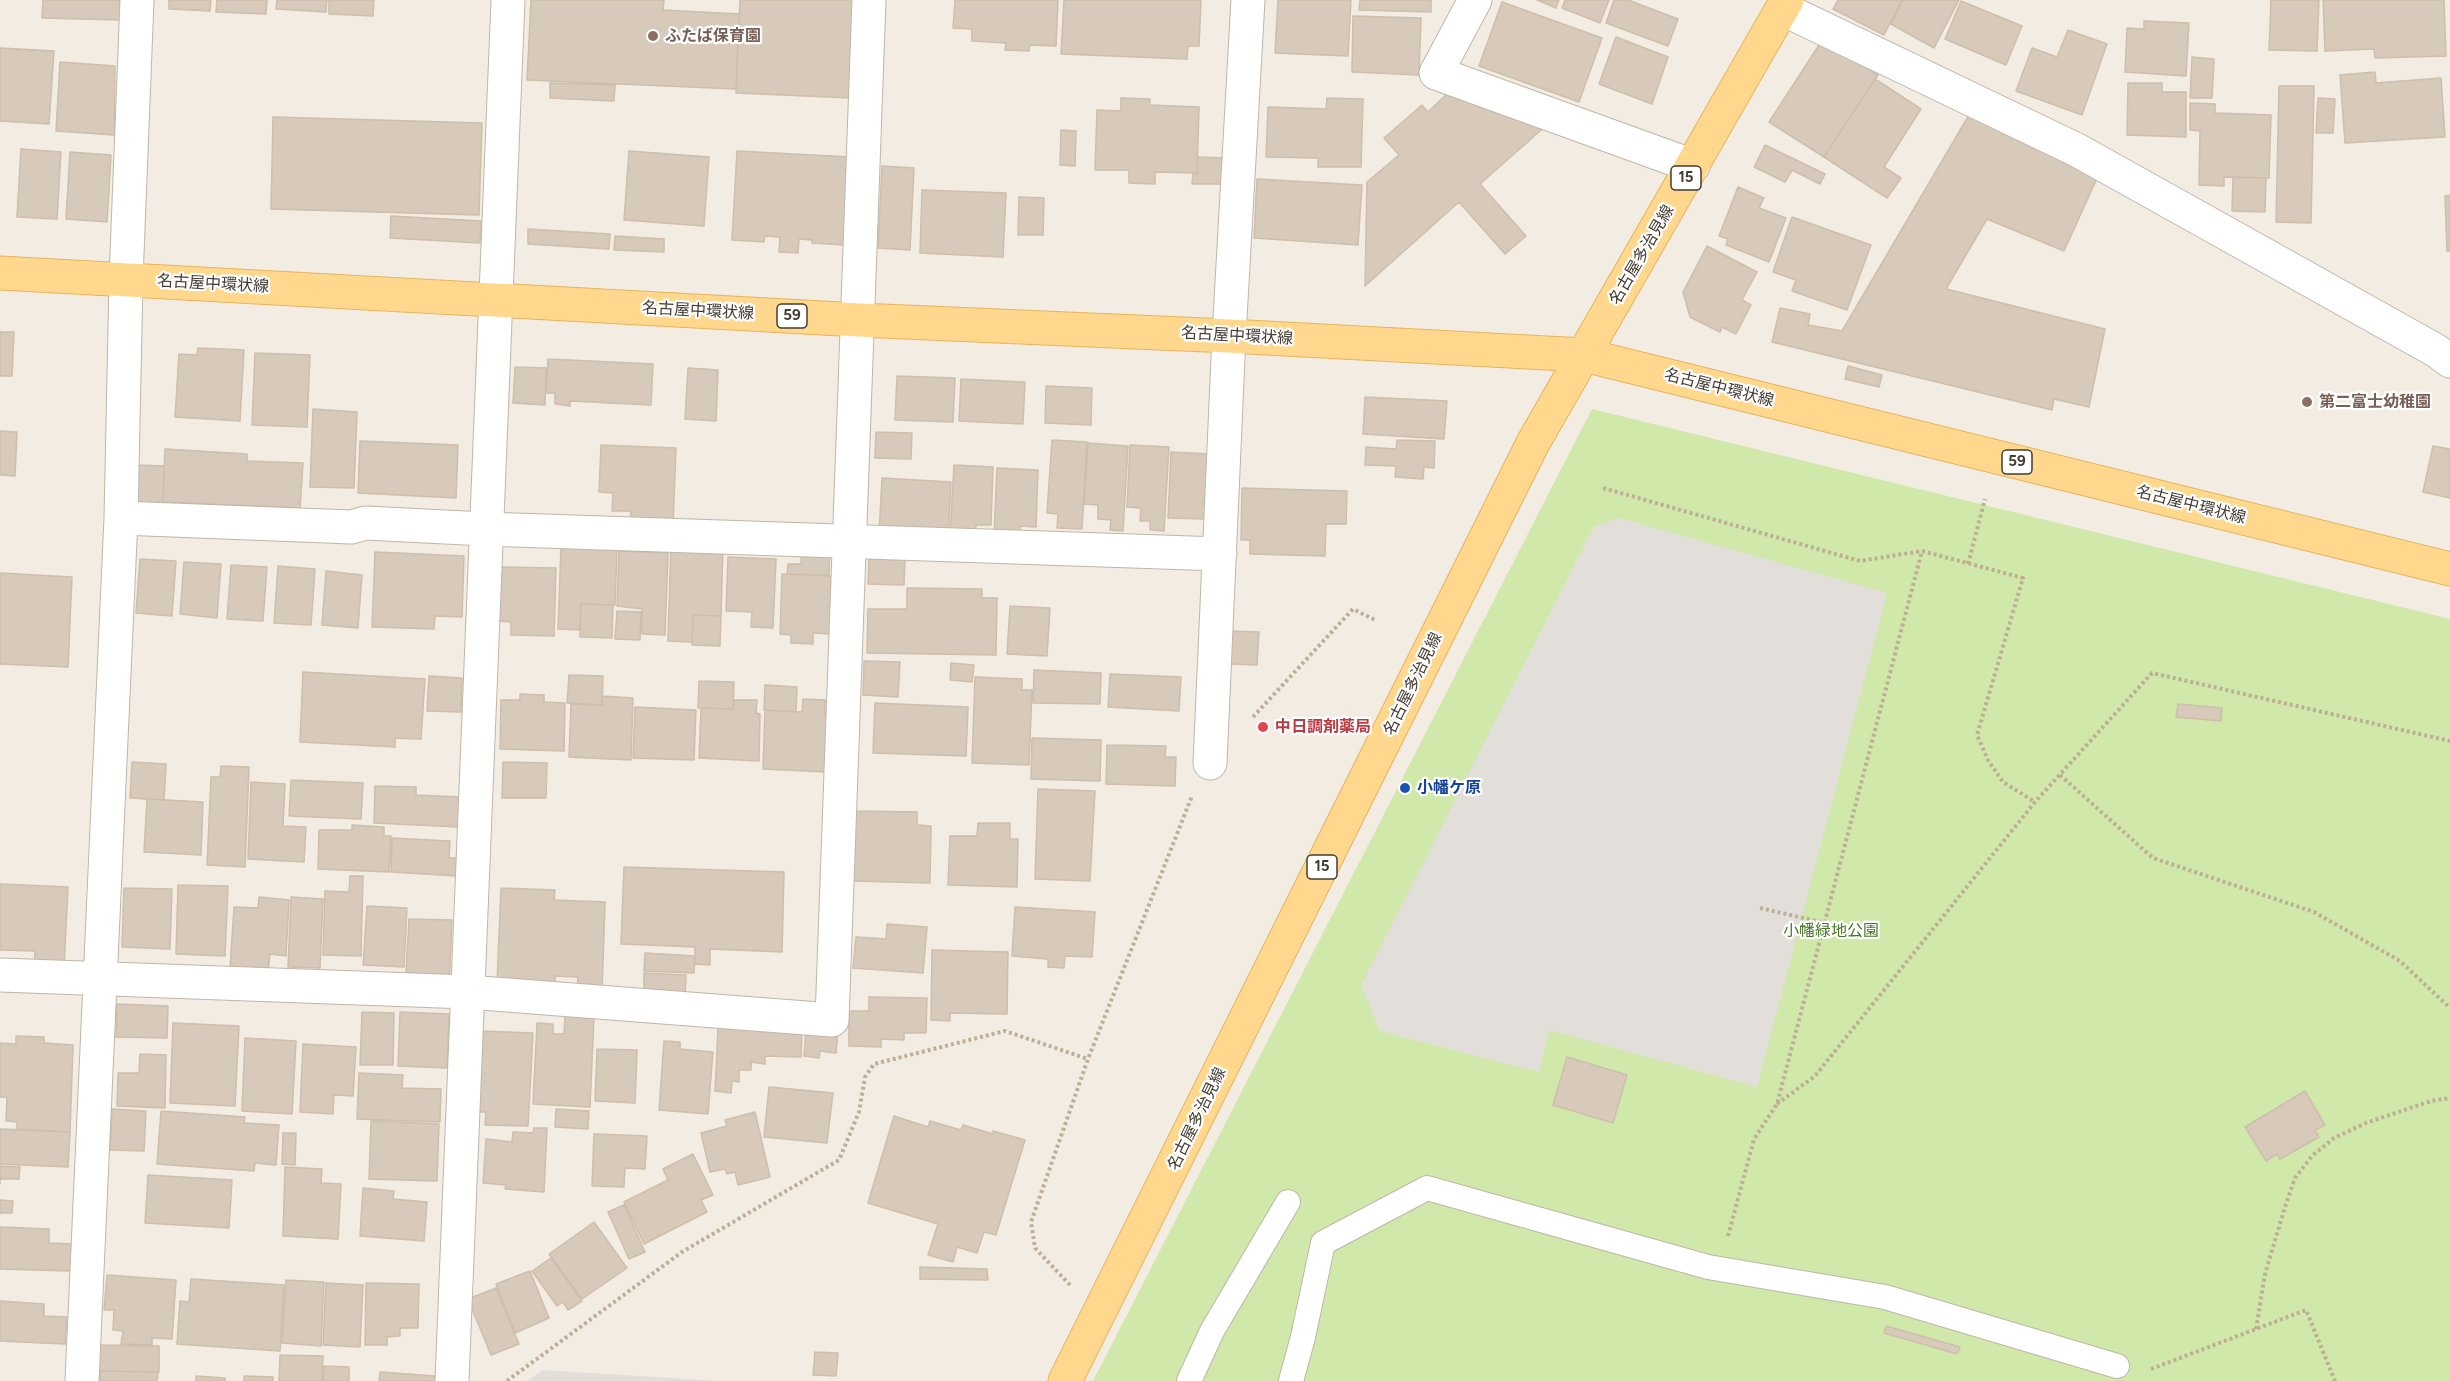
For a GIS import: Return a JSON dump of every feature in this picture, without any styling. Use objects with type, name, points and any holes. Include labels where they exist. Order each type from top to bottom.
[{"type":"main road","name":"名古屋多治見線","points":[[1065,1381],[1533,443],[1785,4]]},
{"type":"main road","name":"名古屋中環状線","points":[[0,273],[858,320],[1229,336],[1584,355],[2450,568]]},
{"type":"street","points":[[82,1381],[121,518],[126,280],[137,0]]},
{"type":"street","points":[[452,1381],[494,299],[508,0]]},
{"type":"street","points":[[0,975],[468,992],[832,1020],[869,0]]},
{"type":"street","points":[[1210,763],[1229,336],[1248,0]]},
{"type":"street","points":[[1475,0],[1436,73],[1693,166]]},
{"type":"street","points":[[1785,4],[2077,150],[2435,350],[2450,361]]},
{"type":"street","points":[[121,518],[351,527],[366,523],[486,530],[1220,554]]},
{"type":"lane","points":[[1291,1381],[1323,1243],[1427,1188],[1719,1268],[1885,1297],[2117,1366]]},
{"type":"lane","points":[[1189,1381],[1212,1330],[1288,1202]]},
{"type":"path","points":[[1603,488],[1860,561],[1922,551],[2023,578],[1977,735],[1988,760],[2003,782],[2035,802]]},
{"type":"path","points":[[1968,564],[1986,499]]},
{"type":"path","points":[[1719,1268],[1754,1139],[1777,1104],[1922,551]]},
{"type":"path","points":[[1099,1316],[1035,1248],[1031,1222],[1088,1059],[1195,790],[1210,763],[1353,609],[1377,621]]},
{"type":"path","points":[[1777,1104],[1815,1076],[2035,802],[2152,673],[2450,741]]},
{"type":"path","points":[[2060,775],[2153,858],[2314,912],[2400,961],[2450,1008]]},
{"type":"path","points":[[1760,908],[1825,923]]},
{"type":"path","points":[[507,1381],[682,1252],[838,1160],[860,1112],[865,1077],[874,1064],[1005,1031],[1088,1059]]},
{"type":"path","points":[[2256,1329],[2265,1274],[2285,1207],[2295,1178],[2313,1156],[2334,1138],[2366,1123],[2431,1101],[2450,1098]]},
{"type":"path","points":[[2117,1366],[2125,1378],[2306,1310],[2335,1381]]},
{"type":"green space","name":"小幡緑地公園","points":[[1592,409],[2450,619],[2450,1381],[1093,1381]]},
{"type":"shaded area","points":[[1619,518],[1887,593],[1757,1087],[1549,1030],[1539,1072],[1380,1031],[1361,985],[1594,527]]},
{"type":"shaded area","points":[[542,1370],[720,1381],[527,1381]]},
{"type":"building","points":[[43,0],[121,0],[121,20],[42,18]]},
{"type":"building","points":[[169,0],[211,0],[210,11],[169,9]]},
{"type":"building","points":[[217,0],[267,0],[266,14],[216,12]]},
{"type":"building","points":[[277,0],[327,0],[326,12],[276,9]]},
{"type":"building","points":[[329,0],[374,0],[373,16],[329,14]]},
{"type":"building","points":[[531,0],[664,0],[663,10],[739,14],[736,89],[527,80]]},
{"type":"building","points":[[740,0],[855,0],[851,98],[736,93]]},
{"type":"building","points":[[955,0],[1058,0],[1056,46],[1030,45],[1029,51],[1005,50],[1006,43],[972,41],[972,29],[953,28]]},
{"type":"building","points":[[1064,0],[1201,0],[1199,46],[1188,46],[1187,59],[1061,54]]},
{"type":"building","points":[[1278,0],[1351,0],[1348,56],[1275,53]]},
{"type":"building","points":[[1360,0],[1431,0],[1431,12],[1359,10]]},
{"type":"building","points":[[1537,0],[1559,0],[1556,8]]},
{"type":"building","points":[[1565,0],[1609,0],[1600,23],[1562,8]]},
{"type":"building","points":[[1614,0],[1628,0],[1678,19],[1668,46],[1606,23]]},
{"type":"building","points":[[1838,0],[1902,0],[1884,35],[1833,9]]},
{"type":"building","points":[[1903,0],[1959,0],[1934,48],[1891,24]]},
{"type":"building","points":[[2271,0],[2319,0],[2317,51],[2269,50]]},
{"type":"building","points":[[2323,0],[2444,0],[2446,56],[2375,58],[2374,49],[2325,51]]},
{"type":"building","points":[[1961,1],[2022,26],[2006,65],[1945,39]]},
{"type":"building","points":[[1502,2],[1602,38],[1579,102],[1479,66]]},
{"type":"building","points":[[1353,16],[1421,18],[1419,75],[1352,72]]},
{"type":"building","points":[[2144,21],[2189,23],[2186,76],[2125,72],[2127,28],[2144,29]]},
{"type":"building","points":[[2068,30],[2107,44],[2082,115],[2016,91],[2032,48],[2057,57]]},
{"type":"building","points":[[1616,37],[1668,57],[1652,104],[1599,84]]},
{"type":"building","points":[[1823,39],[1878,75],[1824,157],[1769,122]]},
{"type":"building","points":[[0,48],[54,51],[49,124],[0,121]]},
{"type":"building","points":[[2192,57],[2214,59],[2212,98],[2190,98]]},
{"type":"building","points":[[60,62],[115,66],[114,135],[56,131]]},
{"type":"building","points":[[2375,72],[2376,83],[2441,78],[2445,137],[2345,143],[2340,75]]},
{"type":"building","points":[[1875,79],[1921,109],[1884,167],[1901,178],[1887,198],[1824,157]]},
{"type":"building","points":[[550,83],[615,85],[614,101],[550,98]]},
{"type":"building","points":[[2128,83],[2162,83],[2162,92],[2186,92],[2186,137],[2127,135]]},
{"type":"building","points":[[2279,86],[2314,86],[2311,223],[2276,222]]},
{"type":"building","points":[[1448,93],[1548,124],[1480,184],[1526,236],[1505,254],[1459,202],[1365,286],[1367,182],[1399,155],[1384,138],[1422,105],[1428,112]]},
{"type":"building","points":[[1121,98],[1150,99],[1150,105],[1199,107],[1197,173],[1155,172],[1155,184],[1129,183],[1129,170],[1095,170],[1097,110],[1121,111]]},
{"type":"building","points":[[1327,98],[1363,99],[1361,167],[1318,167],[1318,158],[1266,157],[1268,107],[1326,109]]},
{"type":"building","points":[[2318,98],[2335,99],[2333,133],[2316,133]]},
{"type":"building","points":[[2190,103],[2215,104],[2215,113],[2271,115],[2269,178],[2224,177],[2224,186],[2199,185],[2200,131],[2190,130]]},
{"type":"building","points":[[1969,115],[2099,174],[2064,251],[1987,219],[1946,289],[2105,329],[2089,407],[2054,399],[2052,410],[1772,342],[1780,308],[1810,314],[1808,325],[1842,331]]},
{"type":"building","points":[[273,117],[482,123],[479,215],[271,209]]},
{"type":"building","points":[[1061,130],[1076,131],[1075,166],[1060,165]]},
{"type":"building","points":[[1765,145],[1825,174],[1820,184],[1792,170],[1785,182],[1754,167]]},
{"type":"building","points":[[21,149],[61,152],[57,219],[17,217]]},
{"type":"building","points":[[629,151],[709,157],[704,226],[624,220]]},
{"type":"building","points":[[737,151],[850,157],[844,245],[812,243],[812,240],[799,239],[798,253],[779,252],[780,237],[765,236],[764,242],[732,240]]},
{"type":"building","points":[[70,152],[111,155],[107,222],[66,219]]},
{"type":"building","points":[[1198,157],[1226,158],[1225,184],[1192,184],[1193,174],[1197,174]]},
{"type":"building","points":[[882,166],[914,168],[910,250],[878,248]]},
{"type":"building","points":[[2233,177],[2266,178],[2265,212],[2232,211]]},
{"type":"building","points":[[1257,179],[1362,185],[1358,245],[1254,238]]},
{"type":"building","points":[[1738,187],[1764,198],[1759,208],[1786,218],[1769,262],[1726,245],[1728,239],[1719,236]]},
{"type":"building","points":[[922,190],[1006,193],[1003,257],[920,253]]},
{"type":"building","points":[[2450,195],[2450,251],[2447,251],[2445,196]]},
{"type":"building","points":[[1019,197],[1044,198],[1043,235],[1018,235]]},
{"type":"building","points":[[391,216],[481,221],[480,243],[390,238]]},
{"type":"building","points":[[1792,217],[1871,245],[1847,310],[1792,291],[1796,280],[1773,272]]},
{"type":"building","points":[[528,229],[610,234],[609,249],[528,244]]},
{"type":"building","points":[[615,236],[664,239],[664,252],[614,250]]},
{"type":"building","points":[[1707,246],[1757,272],[1742,300],[1751,305],[1736,334],[1722,327],[1720,332],[1690,317],[1683,292]]},
{"type":"building","points":[[0,332],[14,332],[12,376],[0,376]]},
{"type":"building","points":[[198,348],[244,350],[240,421],[175,417],[179,354],[197,355]]},
{"type":"building","points":[[255,353],[310,355],[307,427],[252,425]]},
{"type":"building","points":[[548,359],[653,364],[651,405],[570,401],[570,406],[555,404],[555,393],[546,393]]},
{"type":"building","points":[[1848,366],[1882,375],[1879,387],[1845,379]]},
{"type":"building","points":[[515,367],[546,368],[545,405],[513,403]]},
{"type":"building","points":[[688,368],[718,370],[716,421],[685,419]]},
{"type":"building","points":[[897,376],[955,378],[953,422],[895,420]]},
{"type":"building","points":[[961,379],[1025,382],[1023,424],[959,421]]},
{"type":"building","points":[[1046,386],[1092,388],[1091,425],[1045,423]]},
{"type":"building","points":[[1365,397],[1447,401],[1444,439],[1363,434]]},
{"type":"building","points":[[313,409],[357,412],[354,488],[310,487]]},
{"type":"building","points":[[0,431],[17,432],[15,476],[0,475]]},
{"type":"building","points":[[876,432],[912,433],[911,459],[875,458]]},
{"type":"building","points":[[1052,440],[1087,442],[1082,529],[1057,528],[1058,514],[1047,513]]},
{"type":"building","points":[[1397,440],[1435,441],[1434,468],[1424,467],[1423,479],[1395,477],[1396,466],[1365,465],[1366,447],[1396,449]]},
{"type":"building","points":[[360,441],[458,445],[456,498],[358,493]]},
{"type":"building","points":[[1088,443],[1128,446],[1123,531],[1110,530],[1111,520],[1098,519],[1098,505],[1084,504]]},
{"type":"building","points":[[601,445],[676,448],[673,527],[630,525],[631,511],[612,511],[613,493],[599,492]]},
{"type":"building","points":[[1130,445],[1169,447],[1164,531],[1150,530],[1150,521],[1140,521],[1141,508],[1127,507]]},
{"type":"building","points":[[2433,446],[2450,449],[2450,498],[2423,492]]},
{"type":"building","points":[[165,449],[247,454],[247,461],[303,463],[300,508],[163,502]]},
{"type":"building","points":[[1171,452],[1209,454],[1206,519],[1168,518]]},
{"type":"building","points":[[139,465],[164,466],[163,506],[137,506]]},
{"type":"building","points":[[954,465],[993,467],[991,525],[976,525],[975,535],[950,535]]},
{"type":"building","points":[[997,468],[1038,470],[1036,527],[1020,526],[1020,536],[994,536]]},
{"type":"building","points":[[882,478],[951,482],[948,538],[879,534]]},
{"type":"building","points":[[1242,488],[1347,491],[1346,524],[1326,524],[1325,556],[1250,554],[1250,540],[1241,540]]},
{"type":"building","points":[[671,543],[723,545],[721,616],[693,615],[692,642],[668,641]]},
{"type":"building","points":[[561,547],[617,549],[615,605],[581,604],[580,630],[558,629]]},
{"type":"building","points":[[802,548],[830,549],[829,575],[787,574],[788,564],[801,564]]},
{"type":"building","points":[[619,551],[668,553],[665,635],[642,634],[642,609],[617,606]]},
{"type":"building","points":[[375,552],[464,556],[462,617],[435,616],[434,629],[372,627]]},
{"type":"building","points":[[869,555],[905,556],[904,585],[868,584]]},
{"type":"building","points":[[728,557],[776,559],[773,628],[751,627],[752,612],[726,611]]},
{"type":"building","points":[[140,559],[176,561],[172,616],[136,613]]},
{"type":"building","points":[[184,562],[221,564],[217,618],[180,614]]},
{"type":"building","points":[[231,565],[267,567],[263,621],[227,619]]},
{"type":"building","points":[[278,566],[315,569],[311,625],[274,623]]},
{"type":"building","points":[[500,567],[556,568],[554,636],[511,635],[511,622],[499,621]]},
{"type":"building","points":[[326,571],[362,575],[358,628],[322,625]]},
{"type":"building","points":[[0,573],[72,577],[68,667],[0,664]]},
{"type":"building","points":[[782,574],[833,576],[831,634],[813,633],[813,644],[791,643],[791,635],[780,634]]},
{"type":"building","points":[[907,588],[982,589],[982,598],[997,598],[996,655],[867,653],[868,609],[907,609]]},
{"type":"building","points":[[581,604],[613,605],[612,638],[580,637]]},
{"type":"building","points":[[1010,606],[1050,608],[1047,656],[1007,654]]},
{"type":"building","points":[[617,611],[641,612],[640,640],[615,639]]},
{"type":"building","points":[[693,615],[721,616],[720,646],[692,645]]},
{"type":"building","points":[[1232,631],[1259,632],[1257,665],[1231,664]]},
{"type":"building","points":[[864,661],[900,662],[898,697],[863,695]]},
{"type":"building","points":[[951,663],[974,665],[972,682],[950,680]]},
{"type":"building","points":[[1034,670],[1101,673],[1100,704],[1033,703]]},
{"type":"building","points":[[303,672],[425,679],[421,739],[395,738],[395,747],[300,742]]},
{"type":"building","points":[[1110,674],[1181,677],[1179,711],[1108,707]]},
{"type":"building","points":[[569,675],[603,676],[602,705],[567,703]]},
{"type":"building","points":[[429,676],[462,678],[461,712],[427,711]]},
{"type":"building","points":[[975,677],[1022,679],[1022,690],[1032,690],[1029,765],[972,763]]},
{"type":"building","points":[[699,681],[734,682],[733,709],[698,708]]},
{"type":"building","points":[[765,685],[797,687],[796,712],[764,710]]},
{"type":"building","points":[[520,694],[544,695],[544,702],[565,703],[564,751],[500,749],[501,700],[520,700]]},
{"type":"building","points":[[602,696],[633,698],[631,760],[569,757],[571,704],[602,705]]},
{"type":"building","points":[[803,699],[825,700],[825,715],[829,715],[826,772],[763,769],[765,710],[802,712]]},
{"type":"building","points":[[734,700],[757,700],[756,713],[760,714],[759,761],[699,758],[701,708],[733,709]]},
{"type":"building","points":[[875,703],[968,707],[966,756],[873,753]]},
{"type":"building","points":[[2178,704],[2222,708],[2221,721],[2176,717]]},
{"type":"building","points":[[635,707],[696,710],[694,760],[633,758]]},
{"type":"building","points":[[1032,738],[1101,740],[1100,781],[1031,779]]},
{"type":"building","points":[[1107,745],[1166,746],[1165,757],[1176,757],[1175,786],[1106,784]]},
{"type":"building","points":[[132,762],[166,764],[164,800],[130,798]]},
{"type":"building","points":[[503,762],[547,763],[546,798],[502,798]]},
{"type":"building","points":[[221,766],[249,767],[245,867],[207,865],[211,777],[220,777]]},
{"type":"building","points":[[291,780],[363,783],[361,819],[289,816]]},
{"type":"building","points":[[251,782],[285,784],[283,826],[306,827],[304,862],[248,859]]},
{"type":"building","points":[[375,786],[416,787],[416,795],[460,797],[459,827],[374,823]]},
{"type":"building","points":[[1038,789],[1095,791],[1090,881],[1035,879]]},
{"type":"building","points":[[147,799],[203,802],[201,855],[144,852]]},
{"type":"building","points":[[855,811],[917,812],[917,825],[931,826],[930,883],[853,881]]},
{"type":"building","points":[[978,823],[1010,823],[1010,839],[1018,839],[1017,887],[948,885],[950,836],[977,836]]},
{"type":"building","points":[[352,825],[384,827],[384,836],[391,836],[389,872],[318,869],[319,830],[352,830]]},
{"type":"building","points":[[392,838],[450,841],[449,858],[458,858],[457,876],[391,872]]},
{"type":"building","points":[[624,867],[784,872],[782,952],[710,949],[710,965],[695,964],[695,947],[621,944]]},
{"type":"building","points":[[350,876],[363,876],[361,956],[323,955],[325,891],[349,892]]},
{"type":"building","points":[[0,884],[68,887],[64,968],[34,966],[35,951],[0,950]]},
{"type":"building","points":[[178,885],[228,886],[225,956],[176,954]]},
{"type":"building","points":[[124,888],[172,889],[170,949],[122,947]]},
{"type":"building","points":[[501,888],[555,890],[554,900],[605,902],[602,992],[577,991],[578,977],[555,976],[555,985],[497,983]]},
{"type":"building","points":[[259,897],[289,900],[286,956],[270,954],[268,972],[230,969],[234,907],[258,908]]},
{"type":"building","points":[[291,897],[323,899],[320,968],[288,967]]},
{"type":"building","points":[[367,906],[407,908],[404,967],[363,965]]},
{"type":"building","points":[[1015,907],[1095,912],[1092,957],[1065,956],[1064,968],[1048,967],[1048,959],[1012,956]]},
{"type":"building","points":[[409,919],[452,920],[449,987],[413,986],[413,973],[406,972]]},
{"type":"building","points":[[887,924],[927,927],[923,973],[853,968],[856,937],[886,939]]},
{"type":"building","points":[[932,950],[1008,952],[1007,1014],[950,1013],[950,1021],[931,1020]]},
{"type":"building","points":[[645,953],[695,956],[694,973],[644,971]]},
{"type":"building","points":[[644,973],[686,975],[685,996],[644,994]]},
{"type":"building","points":[[869,997],[927,998],[926,1033],[904,1033],[904,1040],[881,1039],[881,1047],[849,1046],[849,1011],[869,1011]]},
{"type":"building","points":[[117,1004],[168,1006],[167,1038],[116,1037]]},
{"type":"building","points":[[362,1012],[394,1013],[393,1065],[360,1065]]},
{"type":"building","points":[[400,1012],[449,1014],[447,1068],[398,1066]]},
{"type":"building","points":[[565,1015],[594,1017],[590,1107],[533,1104],[537,1023],[553,1024],[553,1034],[564,1034]]},
{"type":"building","points":[[173,1023],[239,1026],[235,1106],[170,1103]]},
{"type":"building","points":[[718,1028],[802,1031],[801,1057],[765,1056],[765,1064],[751,1062],[751,1070],[739,1070],[739,1082],[732,1081],[731,1093],[715,1091]]},
{"type":"building","points":[[806,1030],[838,1032],[836,1053],[820,1051],[819,1058],[804,1056]]},
{"type":"building","points":[[481,1031],[533,1033],[528,1126],[485,1125],[486,1112],[477,1112]]},
{"type":"building","points":[[16,1036],[44,1037],[44,1043],[73,1045],[70,1132],[17,1129],[17,1122],[6,1121],[7,1097],[0,1097],[0,1043],[16,1044]]},
{"type":"building","points":[[245,1038],[296,1041],[292,1114],[242,1111]]},
{"type":"building","points":[[664,1041],[680,1042],[680,1049],[713,1052],[708,1114],[659,1110]]},
{"type":"building","points":[[303,1044],[356,1047],[353,1096],[334,1095],[333,1114],[300,1112]]},
{"type":"building","points":[[597,1049],[637,1050],[635,1103],[595,1101]]},
{"type":"building","points":[[140,1054],[166,1055],[165,1108],[117,1106],[118,1073],[139,1073]]},
{"type":"building","points":[[1567,1057],[1627,1075],[1613,1123],[1553,1105]]},
{"type":"building","points":[[359,1073],[403,1075],[402,1088],[441,1089],[440,1122],[357,1119]]},
{"type":"building","points":[[769,1087],[833,1093],[827,1143],[764,1137]]},
{"type":"building","points":[[2305,1091],[2325,1125],[2315,1130],[2319,1137],[2280,1159],[2277,1154],[2266,1161],[2245,1127]]},
{"type":"building","points":[[112,1109],[146,1111],[144,1151],[110,1150]]},
{"type":"building","points":[[556,1109],[589,1111],[588,1129],[555,1127]]},
{"type":"building","points":[[161,1111],[245,1117],[244,1123],[279,1125],[276,1165],[255,1163],[254,1171],[157,1164]]},
{"type":"building","points":[[755,1112],[770,1177],[738,1185],[735,1172],[727,1174],[725,1169],[710,1172],[701,1133],[727,1126],[725,1120]]},
{"type":"building","points":[[894,1116],[928,1127],[930,1121],[961,1130],[963,1125],[1025,1140],[996,1235],[984,1232],[977,1253],[957,1247],[953,1262],[928,1255],[938,1224],[868,1203]]},
{"type":"building","points":[[371,1121],[439,1124],[437,1181],[369,1179]]},
{"type":"building","points":[[534,1128],[547,1128],[544,1192],[505,1189],[506,1185],[483,1183],[486,1139],[512,1142],[513,1132],[533,1133]]},
{"type":"building","points":[[0,1129],[70,1132],[68,1167],[0,1164]]},
{"type":"building","points":[[283,1133],[296,1133],[295,1165],[282,1164]]},
{"type":"building","points":[[594,1134],[647,1136],[645,1169],[625,1168],[624,1187],[592,1186]]},
{"type":"building","points":[[693,1154],[713,1195],[701,1200],[707,1212],[644,1244],[624,1202],[668,1180],[663,1169]]},
{"type":"building","points":[[0,1166],[20,1167],[19,1179],[0,1179]]},
{"type":"building","points":[[285,1167],[322,1169],[321,1183],[341,1184],[338,1239],[283,1236]]},
{"type":"building","points":[[148,1175],[232,1180],[229,1228],[145,1223]]},
{"type":"building","points":[[363,1188],[394,1191],[393,1199],[427,1202],[424,1241],[360,1236]]},
{"type":"building","points":[[0,1200],[13,1201],[12,1213],[0,1213]]},
{"type":"building","points":[[624,1205],[645,1252],[629,1259],[608,1212]]},
{"type":"building","points":[[594,1222],[627,1268],[582,1299],[549,1254]]},
{"type":"building","points":[[0,1227],[49,1229],[49,1243],[71,1244],[71,1271],[0,1269]]},
{"type":"building","points":[[551,1258],[582,1301],[568,1310],[563,1302],[557,1306],[532,1271]]},
{"type":"building","points":[[920,1267],[987,1269],[988,1280],[920,1279]]},
{"type":"building","points":[[530,1271],[549,1318],[515,1333],[496,1284]]},
{"type":"building","points":[[107,1275],[176,1280],[172,1339],[152,1338],[152,1345],[121,1344],[123,1331],[113,1330],[114,1310],[104,1310]]},
{"type":"building","points":[[191,1279],[284,1285],[280,1351],[177,1344],[180,1301],[189,1302]]},
{"type":"building","points":[[286,1280],[324,1282],[321,1346],[282,1343]]},
{"type":"building","points":[[326,1283],[363,1285],[360,1347],[323,1345]]},
{"type":"building","points":[[366,1283],[419,1284],[418,1328],[400,1328],[400,1336],[387,1337],[387,1345],[365,1345]]},
{"type":"building","points":[[496,1288],[519,1344],[491,1355],[468,1299]]},
{"type":"building","points":[[0,1301],[44,1304],[44,1316],[67,1317],[65,1344],[0,1341]]},
{"type":"building","points":[[1886,1326],[1960,1347],[1957,1354],[1884,1333]]},
{"type":"building","points":[[99,1345],[159,1346],[159,1372],[98,1371]]},
{"type":"building","points":[[815,1352],[838,1353],[836,1376],[813,1375]]},
{"type":"building","points":[[280,1355],[323,1356],[322,1381],[279,1381]]},
{"type":"building","points":[[324,1366],[349,1367],[349,1381],[323,1381]]},
{"type":"building","points":[[100,1371],[158,1372],[157,1381],[100,1381]]},
{"type":"building","points":[[380,1372],[435,1376],[435,1381],[379,1381]]},
{"type":"building","points":[[196,1376],[225,1378],[225,1381],[196,1381]]},
{"type":"building","points":[[244,1376],[273,1377],[273,1381],[244,1381]]},
{"type":"place","name":"ふたば保育園","points":[[653,36]]},
{"type":"place","name":"第二富士幼稚園","points":[[2307,402]]},
{"type":"place","name":"中日調剤薬局","points":[[1263,727]]},
{"type":"place","name":"小幡ケ原","points":[[1405,788]]}]
